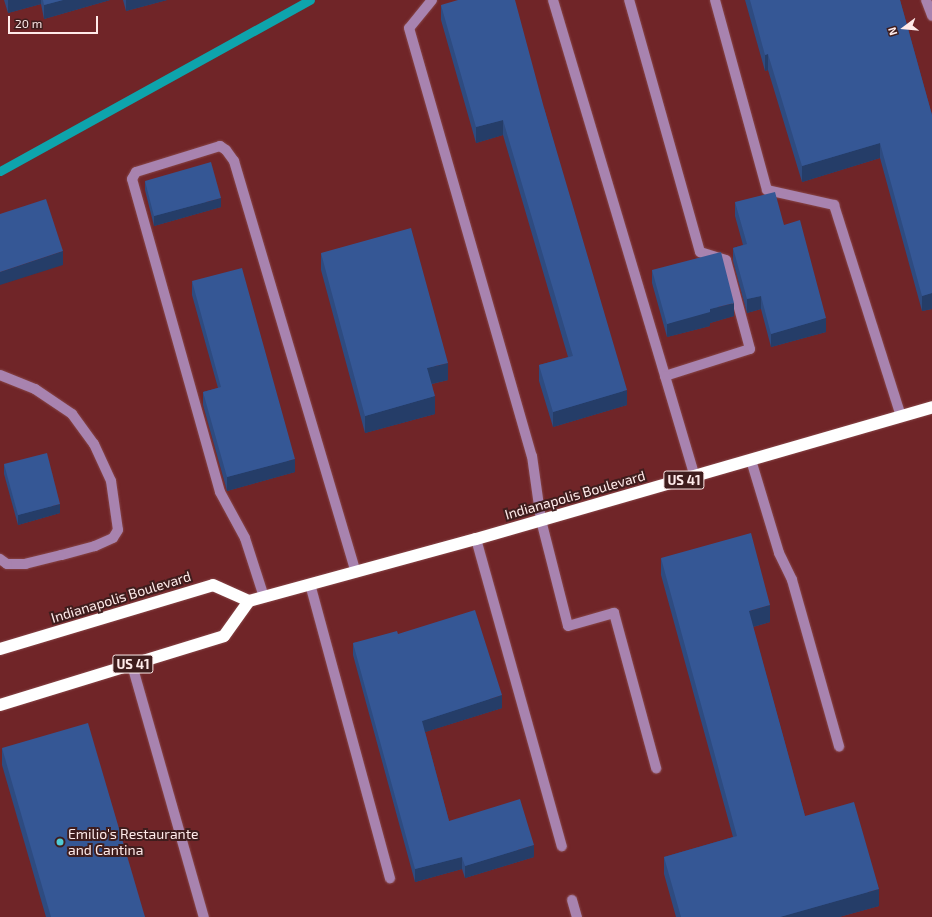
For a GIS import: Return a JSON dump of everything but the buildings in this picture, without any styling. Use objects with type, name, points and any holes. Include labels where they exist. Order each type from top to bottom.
[{"type":"highway","name":"Indianapolis Boulevard","points":[[0,649],[213,585],[249,601],[695,477],[932,407]]},
{"type":"highway","name":"US 41","points":[[0,706],[224,636],[249,601]]},
{"type":"lane","points":[[432,0],[409,28],[532,456],[541,520],[568,626],[614,613],[656,768]]},
{"type":"lane","points":[[553,0],[695,477]]},
{"type":"lane","points":[[629,0],[700,252],[726,260],[750,349],[665,376]]},
{"type":"lane","points":[[715,0],[767,190],[834,205],[901,416]]},
{"type":"lane","points":[[926,0],[932,16]]},
{"type":"lane","points":[[264,597],[245,538],[220,492],[132,179],[136,172],[220,146],[226,150],[234,160],[356,572]]},
{"type":"lane","points":[[0,375],[35,389],[72,414],[94,444],[111,481],[118,530],[113,538],[95,546],[26,564],[7,564],[0,559]]},
{"type":"lane","points":[[751,460],[779,553],[792,580],[839,746]]},
{"type":"lane","points":[[476,539],[562,846]]},
{"type":"lane","points":[[310,584],[390,878]]},
{"type":"lane","points":[[132,664],[204,917]]},
{"type":"lane","points":[[572,900],[577,917]]},
{"type":"waterway","points":[[0,171],[310,0]]},
{"type":"place","name":"Emilio's Restaurante and Cantina","points":[[60,842]]}]
